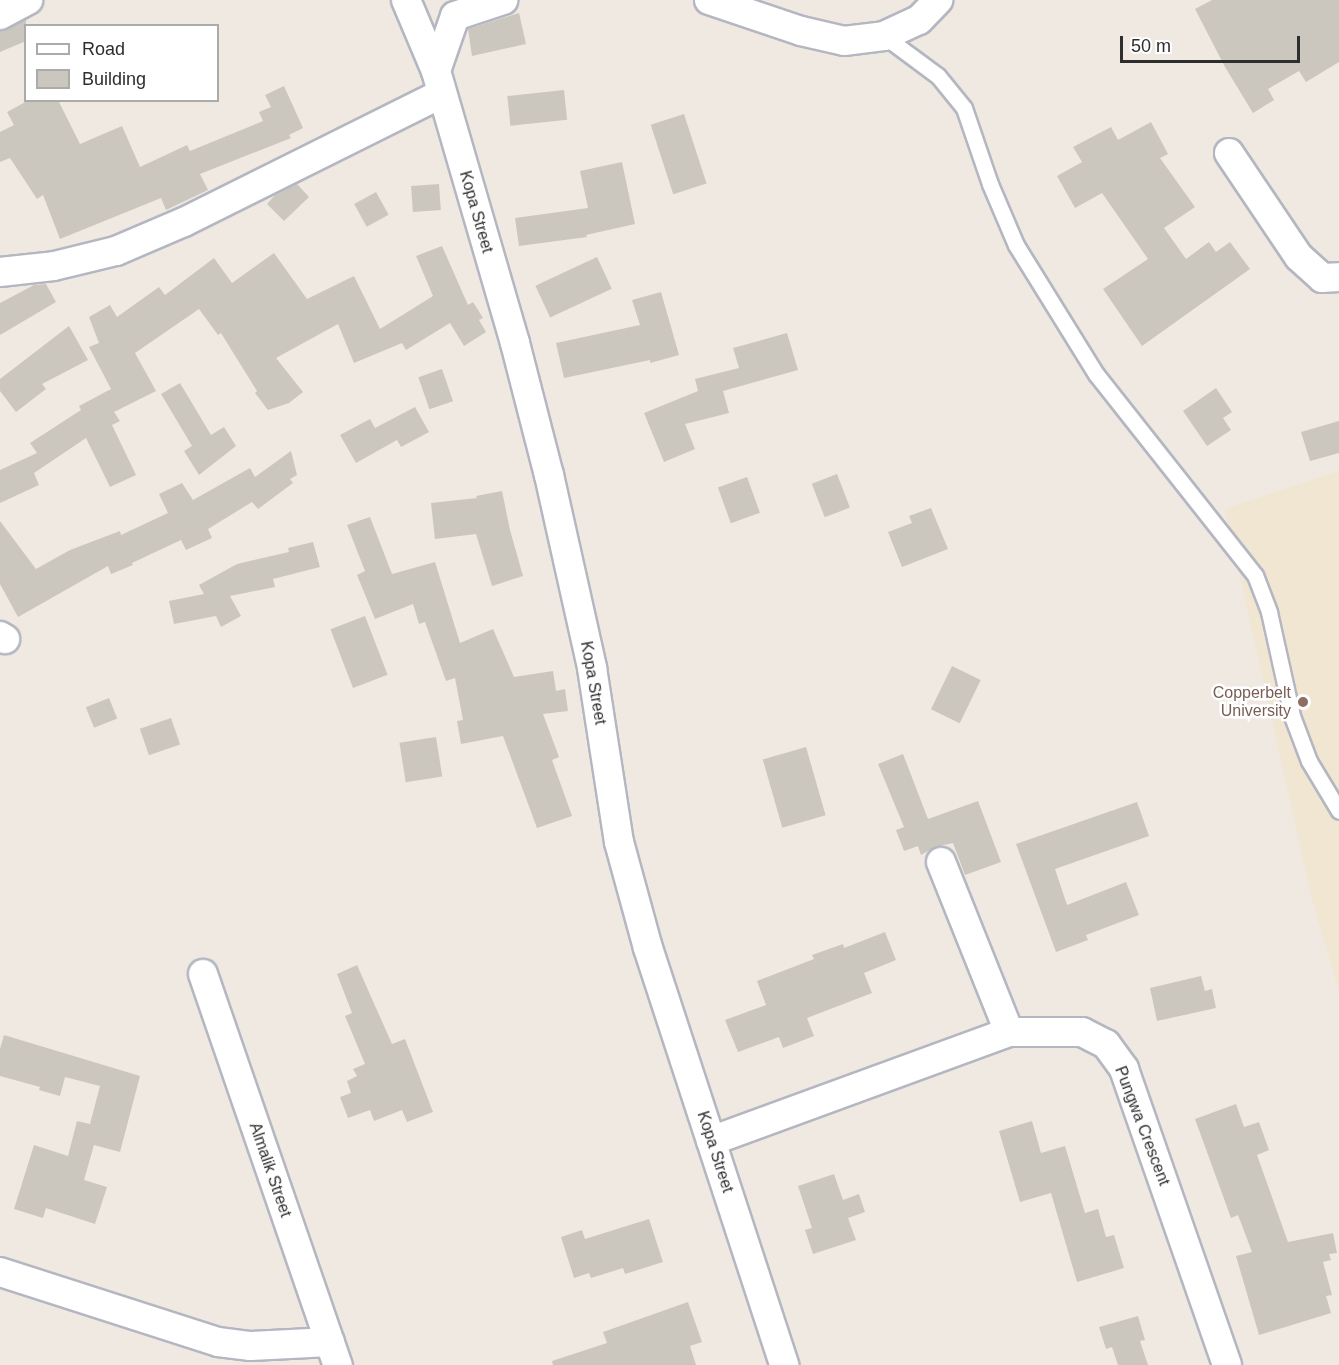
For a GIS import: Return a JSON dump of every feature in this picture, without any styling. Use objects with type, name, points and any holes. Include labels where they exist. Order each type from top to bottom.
[{"type":"street","points":[[0,15],[28,0]]},
{"type":"street","name":"Kopa Street","points":[[406,0],[438,82],[515,343],[549,475],[592,668],[619,842],[648,948],[784,1365]]},
{"type":"street","points":[[0,272],[54,266],[116,251],[184,222],[438,82],[455,16],[503,0]]},
{"type":"street","points":[[709,0],[801,31],[844,41],[884,36],[919,20],[938,0]]},
{"type":"street","points":[[1229,153],[1299,257],[1322,278],[1339,277]]},
{"type":"street","points":[[941,862],[1009,1032]]},
{"type":"street","name":"Almalik Street","points":[[203,974],[334,1354]]},
{"type":"street","name":"Pungwa Crescent","points":[[711,1141],[1009,1032],[1082,1032],[1107,1044],[1124,1070],[1227,1365]]},
{"type":"street","points":[[0,1272],[218,1342],[334,1354]]},
{"type":"lane","points":[[884,36],[938,76],[964,108],[990,184],[1016,245],[1096,374],[1255,576],[1269,612],[1292,716],[1309,761],[1339,811]]},
{"type":"shaded area","name":"Copperbelt University","points":[[1339,471],[1339,992],[1311,895],[1225,509]]},
{"type":"building","points":[[1212,0],[1339,0],[1339,62],[1306,82],[1299,71],[1268,89],[1274,100],[1253,113],[1225,67],[1195,9]]},
{"type":"building","points":[[519,13],[526,44],[472,56],[468,29]]},
{"type":"building","points":[[26,20],[24,42],[0,52],[0,31]]},
{"type":"building","points":[[284,86],[303,128],[289,135],[291,138],[200,174],[208,190],[166,210],[161,198],[60,239],[43,195],[37,199],[10,158],[0,162],[0,132],[14,125],[7,112],[25,102],[59,102],[80,144],[122,126],[140,167],[187,145],[190,151],[263,121],[259,112],[271,107],[265,95]]},
{"type":"building","points":[[564,90],[567,120],[510,126],[507,96]]},
{"type":"building","points":[[684,114],[707,183],[673,194],[651,125]]},
{"type":"building","points":[[1151,122],[1168,154],[1160,158],[1195,207],[1164,228],[1186,259],[1209,242],[1216,252],[1230,242],[1250,269],[1142,346],[1103,289],[1148,259],[1102,193],[1075,208],[1057,176],[1082,162],[1073,147],[1111,127],[1118,140]]},
{"type":"building","points":[[622,162],[635,224],[586,235],[587,237],[519,246],[515,218],[588,208],[580,171]]},
{"type":"building","points":[[297,184],[309,197],[284,221],[267,204],[275,195]]},
{"type":"building","points":[[439,184],[441,210],[413,212],[411,186]]},
{"type":"building","points":[[376,192],[389,215],[367,227],[354,204]]},
{"type":"building","points":[[442,246],[468,305],[473,302],[483,318],[479,320],[486,332],[464,346],[450,323],[406,350],[402,343],[354,363],[338,324],[276,358],[303,392],[289,403],[268,410],[255,393],[257,391],[221,333],[218,335],[199,309],[135,353],[156,391],[114,412],[120,421],[112,425],[136,475],[110,487],[86,438],[34,473],[39,485],[0,503],[0,470],[37,453],[30,443],[81,410],[79,406],[111,389],[89,347],[99,343],[89,317],[110,305],[117,317],[159,287],[165,295],[214,258],[232,283],[274,253],[307,299],[354,276],[380,329],[433,296],[416,256]]},
{"type":"building","points":[[597,257],[612,289],[550,317],[535,286]]},
{"type":"building","points":[[46,284],[56,302],[0,335],[0,303],[34,285]]},
{"type":"building","points":[[661,292],[679,355],[650,363],[650,360],[564,378],[556,343],[640,325],[632,300]]},
{"type":"building","points":[[69,326],[88,360],[42,384],[46,389],[16,412],[0,391],[0,379]]},
{"type":"building","points":[[787,333],[798,370],[723,391],[729,413],[685,424],[695,449],[664,462],[644,413],[698,391],[695,379],[739,368],[733,348]]},
{"type":"building","points":[[442,369],[453,401],[429,409],[418,377]]},
{"type":"building","points":[[180,383],[211,435],[224,427],[236,446],[199,475],[184,451],[192,446],[161,394]]},
{"type":"building","points":[[1216,388],[1232,412],[1223,418],[1231,430],[1207,446],[1183,411]]},
{"type":"building","points":[[415,407],[429,432],[401,447],[397,440],[356,463],[340,435],[370,419],[375,428]]},
{"type":"building","points":[[1339,421],[1339,453],[1310,461],[1301,432]]},
{"type":"building","points":[[291,451],[297,475],[290,479],[293,483],[258,509],[252,502],[208,529],[212,538],[186,550],[181,540],[111,574],[108,566],[18,617],[0,584],[0,521],[36,569],[70,550],[120,531],[121,535],[168,513],[159,494],[182,483],[193,500],[250,468],[255,477]]},
{"type":"building","points":[[837,474],[850,508],[825,517],[812,484]]},
{"type":"building","points":[[747,477],[760,513],[731,523],[718,488]]},
{"type":"building","points":[[502,491],[523,576],[492,586],[476,534],[435,539],[431,503],[477,498],[476,496]]},
{"type":"building","points":[[931,508],[948,549],[902,567],[888,532],[912,523],[909,516]]},
{"type":"building","points":[[370,517],[392,574],[435,562],[460,643],[493,629],[514,677],[553,671],[556,691],[565,689],[568,711],[543,714],[559,757],[552,760],[572,816],[537,828],[503,736],[461,744],[457,721],[463,720],[455,678],[446,681],[425,622],[419,624],[413,604],[375,619],[357,575],[365,571],[347,525]]},
{"type":"building","points":[[313,542],[320,567],[273,579],[275,587],[230,596],[241,616],[221,627],[216,616],[174,624],[169,601],[204,594],[199,585],[237,564],[289,552],[288,548]]},
{"type":"building","points":[[365,616],[388,675],[353,688],[330,629]]},
{"type":"building","points":[[952,666],[981,680],[960,723],[931,709]]},
{"type":"building","points":[[109,698],[117,718],[94,728],[86,707]]},
{"type":"building","points":[[171,718],[180,744],[149,755],[140,729]]},
{"type":"building","points":[[436,737],[442,777],[406,782],[399,743]]},
{"type":"building","points":[[806,747],[826,815],[782,828],[763,759]]},
{"type":"building","points":[[903,754],[928,819],[978,801],[1001,862],[965,875],[953,843],[935,847],[921,855],[918,846],[904,851],[896,830],[904,827],[878,764]]},
{"type":"building","points":[[1137,802],[1149,836],[1055,869],[1067,905],[1126,882],[1139,915],[1086,935],[1088,940],[1056,952],[1016,844]]},
{"type":"building","points":[[885,932],[896,960],[864,973],[872,993],[807,1018],[814,1036],[783,1048],[779,1037],[738,1052],[725,1020],[766,1005],[757,981],[814,959],[812,955],[843,944],[844,948]]},
{"type":"building","points":[[357,965],[392,1044],[405,1039],[433,1112],[407,1122],[402,1110],[374,1121],[370,1110],[348,1118],[340,1097],[351,1093],[347,1081],[357,1076],[353,1069],[365,1064],[345,1016],[352,1013],[337,974]]},
{"type":"building","points":[[1201,976],[1205,991],[1212,989],[1216,1008],[1157,1021],[1150,988]]},
{"type":"building","points":[[4,1035],[140,1076],[120,1152],[94,1145],[84,1180],[107,1187],[95,1224],[46,1208],[43,1218],[14,1209],[34,1145],[68,1156],[77,1121],[90,1124],[100,1086],[65,1077],[60,1096],[39,1090],[40,1087],[0,1076],[0,1049]]},
{"type":"building","points":[[1236,1104],[1244,1127],[1259,1122],[1269,1150],[1257,1155],[1288,1242],[1333,1233],[1337,1253],[1329,1254],[1331,1260],[1323,1262],[1332,1295],[1326,1296],[1331,1313],[1259,1335],[1236,1256],[1252,1252],[1238,1215],[1231,1218],[1195,1119]]},
{"type":"building","points":[[1032,1121],[1041,1153],[1065,1146],[1085,1213],[1098,1209],[1106,1237],[1114,1235],[1124,1268],[1077,1282],[1051,1193],[1020,1202],[999,1131]]},
{"type":"building","points":[[834,1174],[843,1200],[859,1194],[865,1212],[848,1218],[856,1240],[813,1254],[805,1230],[812,1228],[798,1186]]},
{"type":"building","points":[[649,1219],[663,1262],[625,1274],[623,1268],[591,1278],[589,1273],[574,1278],[561,1237],[582,1230],[585,1239]]},
{"type":"building","points":[[688,1302],[702,1342],[690,1346],[696,1365],[553,1365],[552,1361],[607,1343],[603,1332]]},
{"type":"building","points":[[1138,1316],[1145,1340],[1140,1341],[1148,1365],[1118,1365],[1112,1347],[1106,1349],[1099,1327]]},
{"type":"place","name":"Copperbelt University","points":[[1303,702]]}]
